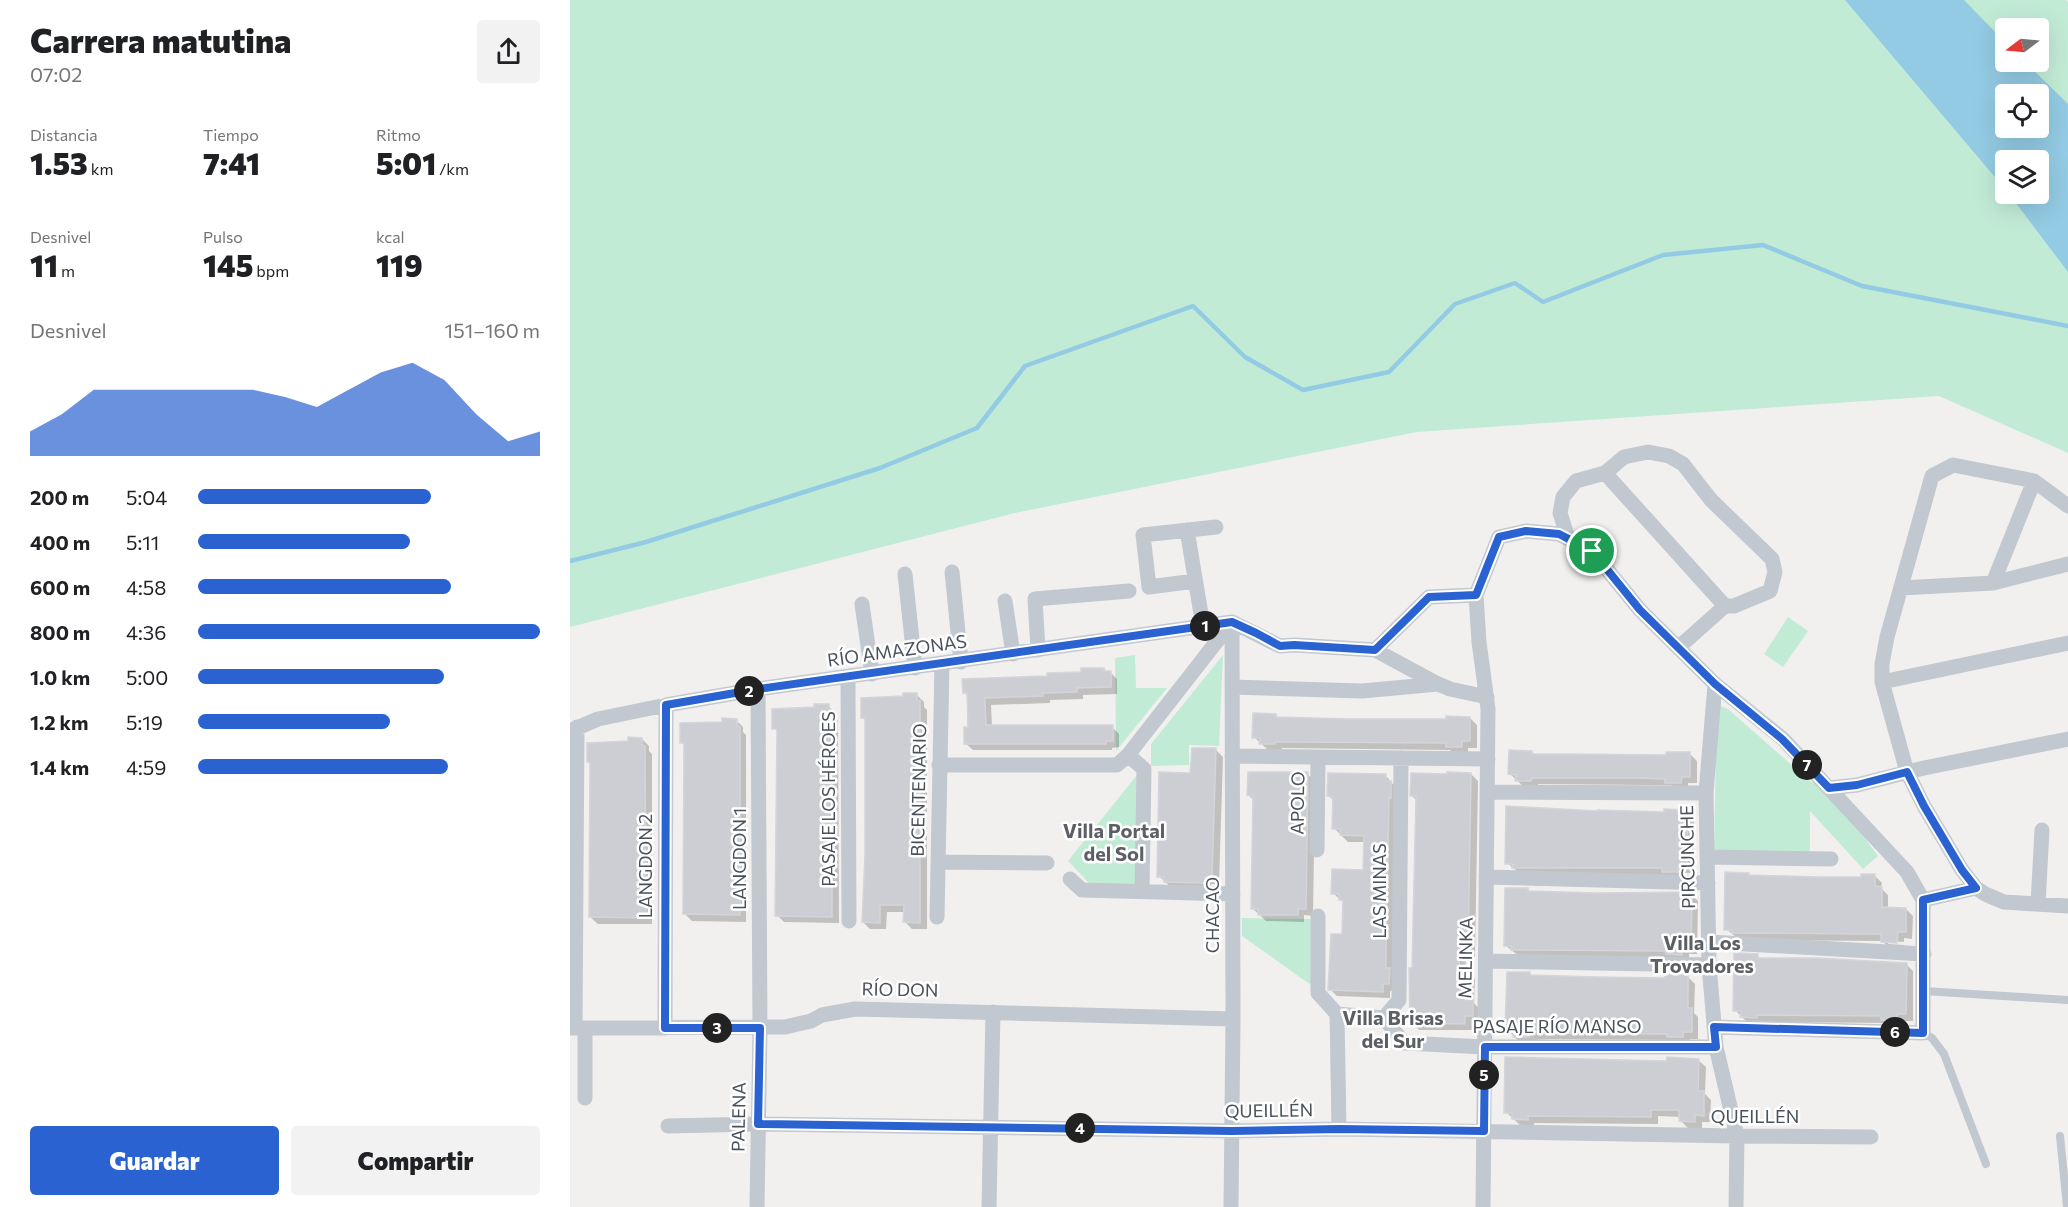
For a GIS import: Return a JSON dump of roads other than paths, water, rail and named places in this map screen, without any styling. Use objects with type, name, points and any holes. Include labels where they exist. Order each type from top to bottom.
[{"type":"street","points":[[1568,538],[1560,513],[1563,497],[1576,481],[1605,473],[1624,457],[1648,452],[1669,456],[1683,464],[1711,500],[1772,559],[1775,572],[1770,591],[1734,606],[1725,606],[1679,647]]},
{"type":"street","points":[[2068,506],[2034,481],[1953,465],[1932,476],[1882,664],[1882,682],[1907,772],[1924,806],[1962,870],[1976,888],[2004,902],[2068,906]]},
{"type":"street","points":[[1605,473],[1725,606]]},
{"type":"street","points":[[1993,583],[2034,481]]},
{"type":"street","points":[[1195,581],[1149,588],[1143,535],[1216,527]]},
{"type":"street","points":[[1187,530],[1203,626]]},
{"type":"street","points":[[1375,650],[1429,597],[1476,595],[1499,537],[1526,531],[1559,534],[1592,551],[1640,610],[1715,684],[1782,739],[1907,872],[1923,900],[1923,1033],[1714,1027]]},
{"type":"street","points":[[1901,588],[1993,583],[2068,564]]},
{"type":"street","points":[[952,572],[961,662]]},
{"type":"street","points":[[905,574],[915,668]]},
{"type":"street","points":[[1038,650],[1035,599],[1129,591]]},
{"type":"street","name":"MELINKA","points":[[1476,595],[1479,642],[1488,703],[1483,1207]]},
{"type":"street","points":[[1005,601],[1013,654]]},
{"type":"street","points":[[862,604],[872,674]]},
{"type":"street","points":[[939,765],[1117,765],[1128,755],[1232,622],[1280,646],[1375,650],[1438,684],[1488,703]]},
{"type":"street","name":"RÍO AMAZONAS","points":[[574,729],[598,719],[758,689],[1232,622]]},
{"type":"street","name":"CHACAO","points":[[1231,1207],[1232,622]]},
{"type":"street","points":[[1882,682],[2068,643]]},
{"type":"street","name":"BICENTENARIO","points":[[937,917],[942,664]]},
{"type":"street","name":"PASAJE LOS HÉROES","points":[[848,678],[849,921]]},
{"type":"street","points":[[1232,687],[1362,691],[1438,684]]},
{"type":"street","name":"PIRCUNCHE","points":[[1715,684],[1706,793],[1709,965],[1716,1047],[1737,1136],[1736,1207]]},
{"type":"street","name":"LANGDON 1","points":[[758,689],[760,1028]]},
{"type":"street","name":"LANGDON 2","points":[[665,1028],[666,705]]},
{"type":"street","points":[[574,729],[577,1028],[585,1098]]},
{"type":"street","points":[[1829,788],[1857,785],[1907,772],[2068,739]]},
{"type":"street","points":[[1128,755],[1144,769],[1142,891]]},
{"type":"street","points":[[1232,756],[1488,759]]},
{"type":"street","name":"APOLO","points":[[1317,850],[1318,757]]},
{"type":"street","name":"LAS MINAS","points":[[1384,1018],[1399,1000],[1401,758]]},
{"type":"street","points":[[1488,792],[1706,793]]},
{"type":"street","points":[[2038,904],[2042,830]]},
{"type":"street","points":[[1708,857],[1831,859]]},
{"type":"street","points":[[938,862],[1047,863]]},
{"type":"street","points":[[1486,878],[1708,883]]},
{"type":"street","points":[[1070,879],[1082,890],[1233,894]]},
{"type":"street","points":[[1923,900],[1976,888]]},
{"type":"street","points":[[1318,916],[1318,993],[1337,1014],[1339,1129]]},
{"type":"street","points":[[1709,942],[1924,954]]},
{"type":"street","points":[[1486,961],[1709,965]]},
{"type":"street","name":"RÍO DON","points":[[577,1028],[760,1028],[800,1024],[822,1015],[855,1009],[1233,1019]]},
{"type":"street","points":[[989,1207],[993,1012]]},
{"type":"street","points":[[1337,1014],[1384,1018]]},
{"type":"street","name":"PASAJE RÍO MANSO","points":[[1384,1018],[1404,1042],[1485,1047],[1716,1047]]},
{"type":"street","name":"PALENA","points":[[756,1207],[760,1028]]},
{"type":"street","name":"QUEILLÉN","points":[[668,1126],[758,1124],[1232,1131],[1339,1129],[1871,1137]]},
{"type":"lane","points":[[1924,991],[2068,1000]]},
{"type":"lane","points":[[1923,1033],[1932,1038],[1944,1054],[1986,1164]]},
{"type":"lane","points":[[2060,1136],[2067,1207]]},
{"type":"water","points":[[1845,0],[1964,0],[1995,32],[1995,72],[2035,72],[2048,84],[1995,84],[1995,138],[2049,138],[2049,85],[2068,104],[2068,272],[2017,204],[2049,204],[2049,150],[1995,150],[1995,177]]},
{"type":"waterway","points":[[570,561],[646,542],[880,468],[977,428],[1025,366],[1193,306],[1245,357],[1303,390],[1389,372],[1455,304],[1515,283],[1543,302],[1663,255],[1763,245],[1862,286],[2068,326]]},
{"type":"district","name":"Villa Portal del Sol","points":[[1114,842]]},
{"type":"district","name":"Villa Los Trovadores","points":[[1702,954]]},
{"type":"district","name":"Villa Brisas del Sur","points":[[1393,1030]]}]
